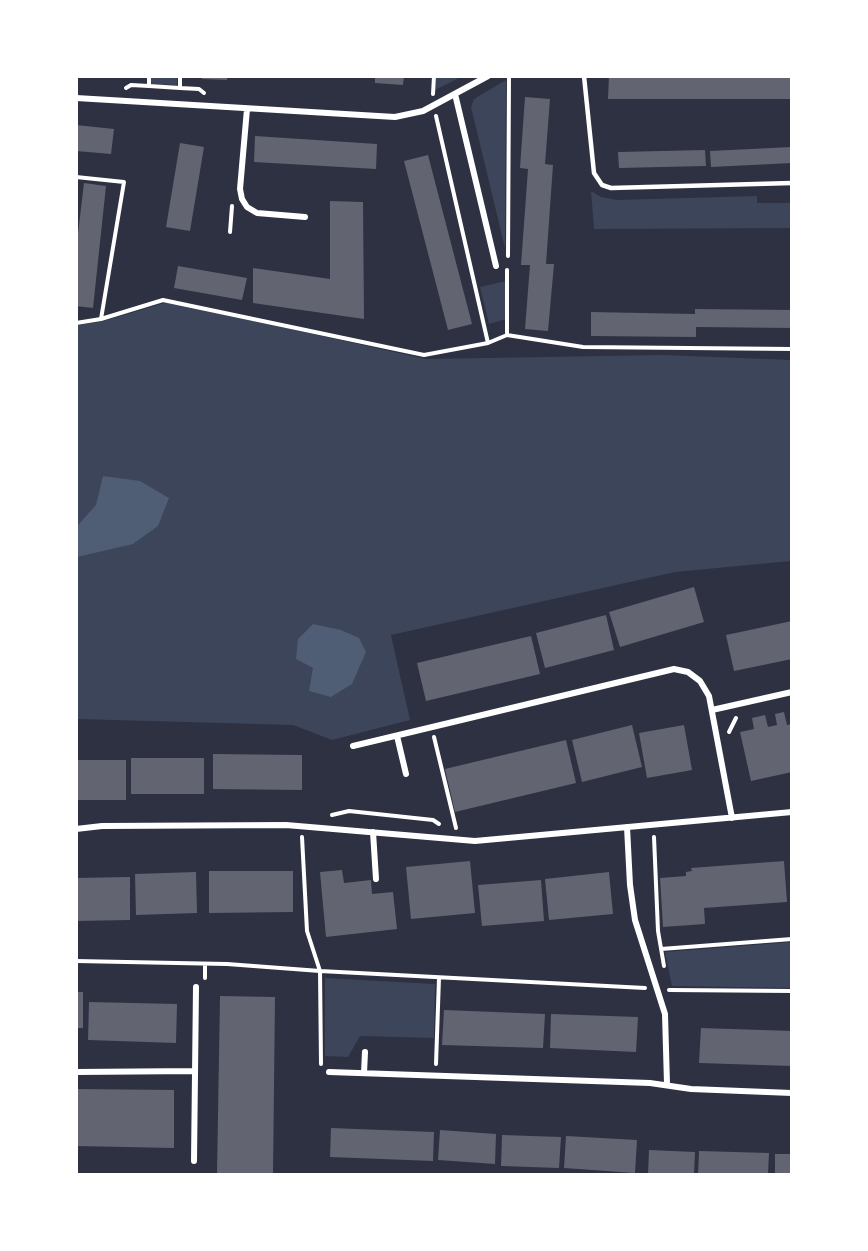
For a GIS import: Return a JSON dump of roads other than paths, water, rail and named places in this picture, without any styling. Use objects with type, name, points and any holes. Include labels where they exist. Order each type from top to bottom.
[{"type":"street","points":[[76,98],[395,117],[423,111],[488,76]]},
{"type":"street","points":[[455,94],[496,266]]},
{"type":"street","points":[[246,109],[240,189],[242,199],[247,207],[257,213],[305,216]]},
{"type":"street","points":[[353,746],[674,669],[688,672],[700,681],[709,696],[732,818]]},
{"type":"street","points":[[712,710],[792,692]]},
{"type":"street","points":[[397,736],[406,774]]},
{"type":"street","points":[[76,829],[102,826],[286,825],[475,841],[792,812]]},
{"type":"street","points":[[627,827],[630,885],[635,920],[665,1014],[667,1084]]},
{"type":"street","points":[[373,832],[376,879]]},
{"type":"street","points":[[194,1161],[196,987]]},
{"type":"street","points":[[364,1072],[365,1052]]},
{"type":"street","points":[[76,1072],[195,1071]]},
{"type":"street","points":[[329,1072],[667,1084],[682,1089],[792,1093]]},
{"type":"lane","points":[[584,76],[594,173],[602,185],[611,188],[792,183]]}]
